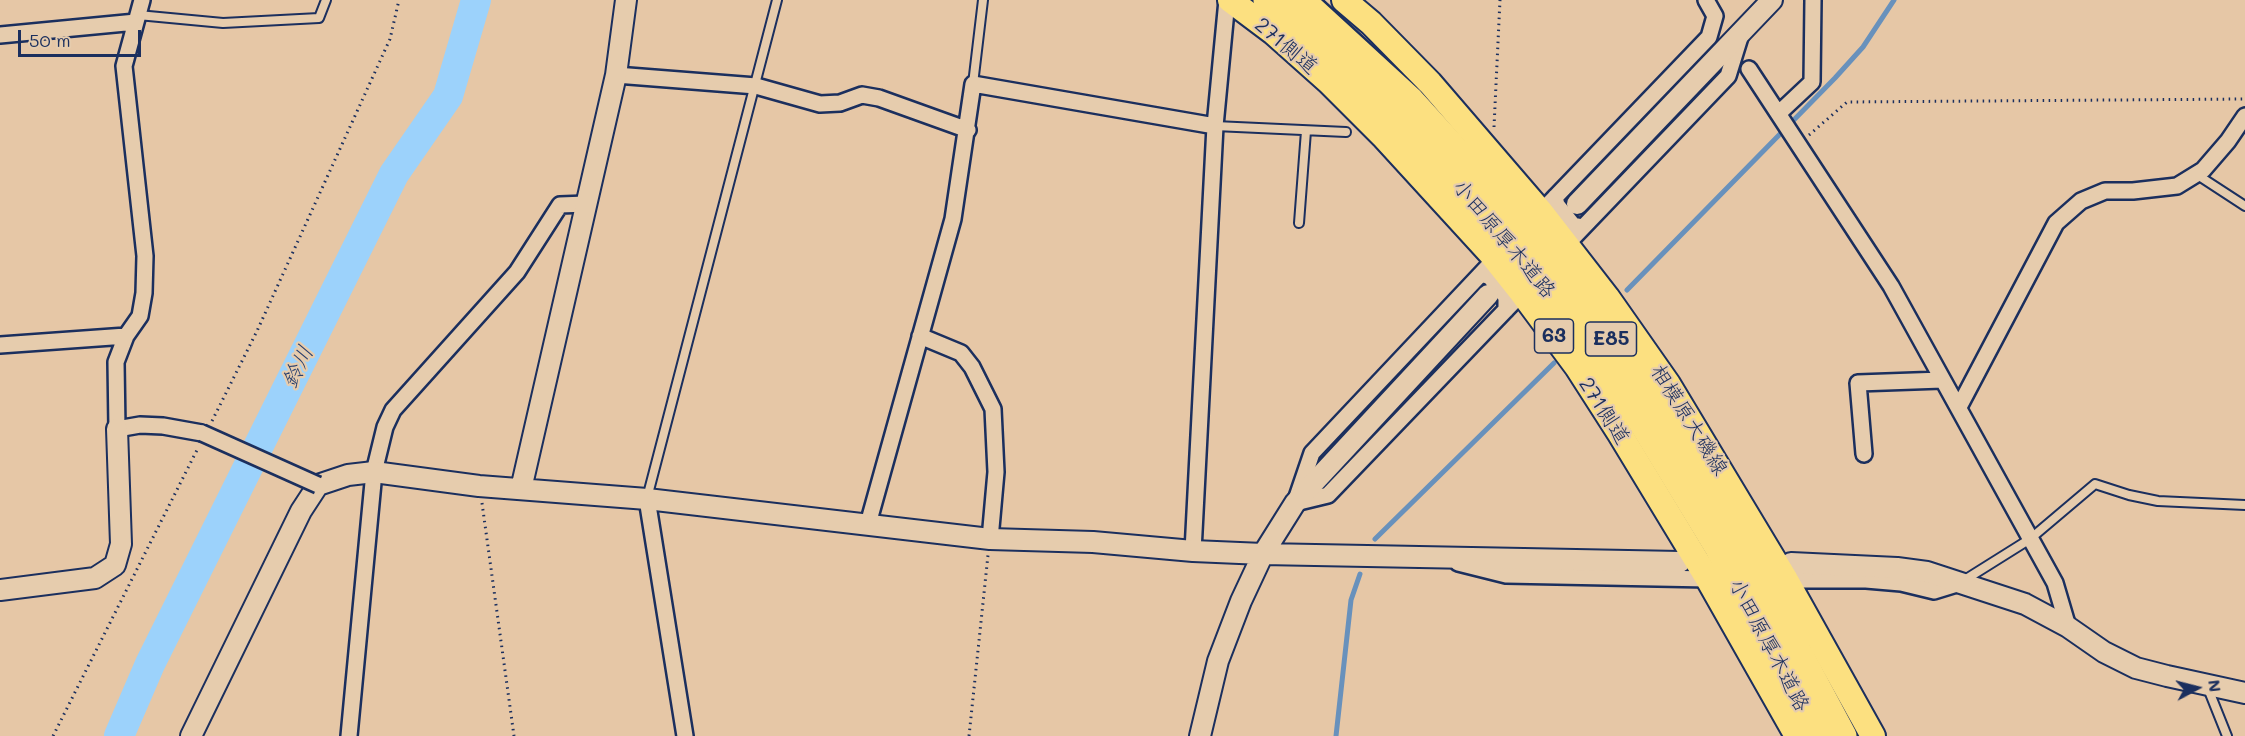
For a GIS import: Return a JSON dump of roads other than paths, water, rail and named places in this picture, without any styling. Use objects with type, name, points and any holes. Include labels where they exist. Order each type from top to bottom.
[{"type":"highway","name":"小田原厚木道路","points":[[1267,0],[1306,32],[1398,119],[1503,234],[1576,328],[1640,419],[1718,547],[1817,736]]},
{"type":"highway","name":"小田原厚木道路","points":[[1301,0],[1412,101],[1520,221],[1591,311],[1656,405],[1736,535],[1844,736]]},
{"type":"main road","name":"271側道","points":[[1229,0],[1274,33],[1329,82],[1383,136],[1488,266],[1514,302],[1577,368],[1708,579],[1797,736]]},
{"type":"main road","name":"相模原大磯線","points":[[1344,0],[1371,23],[1430,83],[1490,153],[1548,205],[1575,235],[1788,572],[1873,736]]},
{"type":"street","points":[[521,489],[616,75],[626,0]]},
{"type":"street","points":[[1193,551],[1215,126],[1229,0]]},
{"type":"street","points":[[1548,205],[1709,37],[1715,16],[1706,0]]},
{"type":"street","points":[[1577,204],[1772,0]]},
{"type":"street","points":[[1781,117],[1812,82],[1813,0]]},
{"type":"street","points":[[0,35],[139,12],[124,66],[145,256],[144,293],[140,316],[126,336],[116,362],[121,544],[116,565],[94,578],[0,590]]},
{"type":"street","points":[[1575,235],[1728,76],[1741,32]]},
{"type":"street","points":[[1749,69],[1891,286],[2055,584],[2068,627]]},
{"type":"street","points":[[616,75],[756,86],[820,104],[840,103],[862,95],[879,98],[968,130]]},
{"type":"street","points":[[868,524],[953,219],[974,84],[1215,126]]},
{"type":"street","points":[[1959,407],[2056,223],[2081,201],[2105,191],[2133,191],[2177,186],[2203,170],[2228,141],[2245,116]]},
{"type":"street","points":[[349,736],[374,472],[385,427],[393,410],[517,272],[560,205],[586,204]]},
{"type":"street","points":[[1295,503],[1312,453],[1488,266]]},
{"type":"street","points":[[1200,736],[1218,661],[1241,601],[1263,554],[1295,503],[1488,295]]},
{"type":"street","points":[[1295,503],[1328,495],[1514,302]]},
{"type":"street","points":[[0,345],[126,336]]},
{"type":"street","points":[[920,336],[961,353],[972,367],[993,409],[996,472],[990,538]]},
{"type":"street","points":[[1864,454],[1858,383],[1942,380]]},
{"type":"street","points":[[117,429],[140,425],[205,430],[318,484]]},
{"type":"street","points":[[190,736],[301,511],[318,484],[348,475],[374,472],[479,486],[646,500],[990,538],[1093,542],[1193,551],[1263,554],[1680,562]]},
{"type":"street","points":[[646,500],[685,736]]},
{"type":"street","points":[[1438,558],[1506,575],[1708,579]]},
{"type":"street","points":[[1788,572],[1897,568],[1927,572],[2025,604],[2068,627],[2104,652],[2136,668],[2245,693]]},
{"type":"lane","points":[[139,12],[223,22],[319,18],[326,0]]},
{"type":"lane","points":[[646,500],[777,0]]},
{"type":"lane","points":[[974,84],[983,0]]},
{"type":"lane","points":[[1215,126],[1346,132]]},
{"type":"lane","points":[[1299,223],[1306,131]]},
{"type":"lane","points":[[2196,174],[2245,206]]},
{"type":"lane","points":[[1960,583],[2030,539],[2095,484],[2158,501],[2245,505]]},
{"type":"lane","points":[[2206,685],[2227,736]]},
{"type":"waterway","name":"鈴川","points":[[119,736],[150,664],[394,174],[448,96],[476,0]]},
{"type":"waterway","points":[[1627,290],[1835,78],[1863,47],[1894,0]]},
{"type":"waterway","points":[[1375,539],[1554,363]]},
{"type":"waterway","points":[[1336,736],[1351,600],[1360,574]]}]
